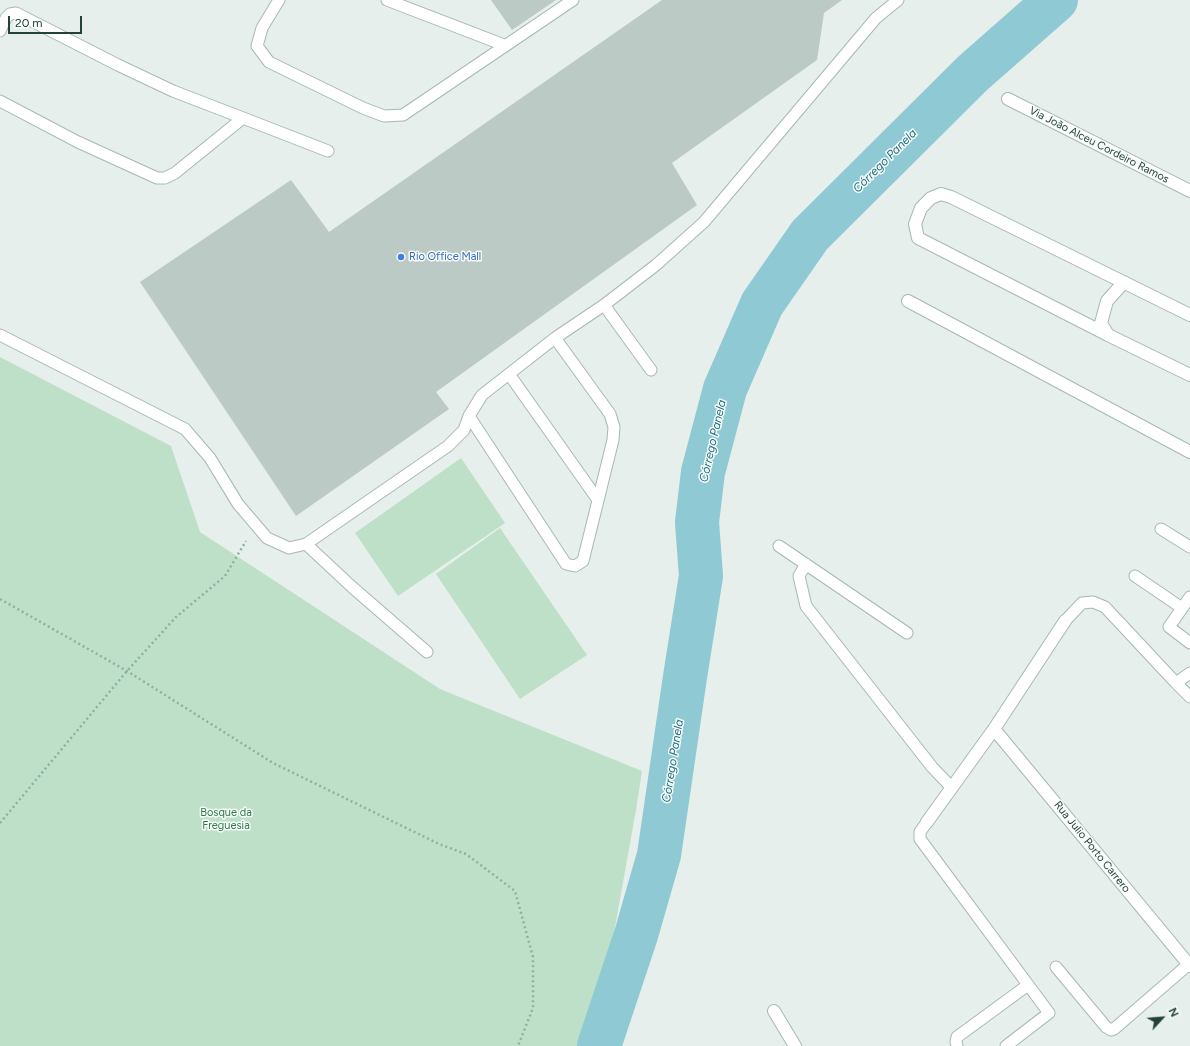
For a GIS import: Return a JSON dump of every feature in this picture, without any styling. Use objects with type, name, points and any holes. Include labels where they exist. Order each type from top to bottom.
[{"type":"street","name":"Via João Alceu Cordeiro Ramos","points":[[1008,99],[1190,191]]},
{"type":"street","points":[[1190,315],[951,197],[941,194],[931,198],[921,208],[915,224],[918,238],[1190,375]]},
{"type":"street","points":[[1108,335],[1101,323],[1107,301],[1124,282]]},
{"type":"street","points":[[908,301],[1190,452]]},
{"type":"street","points":[[927,822],[994,729],[1065,621]]},
{"type":"street","name":"Rua Julio Porto Carrero","points":[[994,729],[1189,965]]},
{"type":"street","points":[[774,1011],[795,1046]]},
{"type":"lane","points":[[279,0],[262,28],[257,46],[269,62],[363,108],[384,116],[403,115],[504,45],[573,0]]},
{"type":"lane","points":[[387,0],[504,45]]},
{"type":"lane","points":[[0,335],[185,429],[210,458],[238,504],[267,538],[289,548],[306,544],[448,446],[464,430],[469,416],[482,395],[555,338],[604,305],[656,265],[704,222],[876,18],[898,0]]},
{"type":"lane","points":[[0,31],[6,18],[10,14],[16,13],[173,91],[328,150]]},
{"type":"lane","points":[[0,101],[78,142],[156,178],[165,178],[175,173],[244,118]]},
{"type":"lane","points":[[604,305],[651,370]]},
{"type":"lane","points":[[469,416],[566,564],[575,566],[583,561],[613,440],[614,427],[610,414],[555,338]]},
{"type":"lane","points":[[508,374],[598,500]]},
{"type":"lane","points":[[1161,529],[1190,547]]},
{"type":"lane","points":[[306,544],[352,588],[427,652]]},
{"type":"lane","points":[[779,546],[907,634]]},
{"type":"lane","points":[[806,564],[799,576],[806,606],[932,767],[952,788]]},
{"type":"lane","points":[[1135,576],[1182,608]]},
{"type":"lane","points":[[1190,597],[1169,627],[1190,643]]},
{"type":"lane","points":[[1065,621],[1082,603],[1093,602],[1105,607],[1190,697]]},
{"type":"lane","points":[[1176,682],[1190,673]]},
{"type":"lane","points":[[927,822],[920,832],[920,839],[1049,1013],[1006,1046]]},
{"type":"lane","points":[[1056,968],[1106,1027],[1111,1030],[1189,965]]},
{"type":"lane","points":[[957,1046],[957,1037],[1028,986]]},
{"type":"path","points":[[0,823],[127,671],[176,617],[225,576],[256,525]]},
{"type":"path","points":[[0,599],[127,671],[273,764],[439,844],[466,854],[515,890],[533,957],[533,1008],[518,1046]]},
{"type":"green space","name":"Bosque da Freguesia","points":[[0,357],[171,446],[200,532],[440,689],[642,771],[603,994],[582,1046],[0,1046]]},
{"type":"green space","points":[[461,458],[505,523],[398,596],[355,533]]},
{"type":"green space","points":[[500,528],[587,655],[520,699],[436,574]]},
{"type":"water","points":[[1045,0],[1070,0],[941,105],[990,50]]},
{"type":"building","points":[[491,0],[556,0],[512,30]]},
{"type":"building","name":"Rio Office Mall","points":[[662,0],[842,0],[824,13],[817,60],[672,163],[697,205],[436,392],[449,409],[296,516],[140,282],[291,180],[329,232]]},
{"type":"waterway","name":"Córrego Panela","points":[[599,1046],[636,935],[659,855],[701,576],[697,522],[703,472],[725,389],[762,304],[810,235],[973,73],[1056,0]]},
{"type":"place","name":"Rio Office Mall","points":[[401,257]]}]
